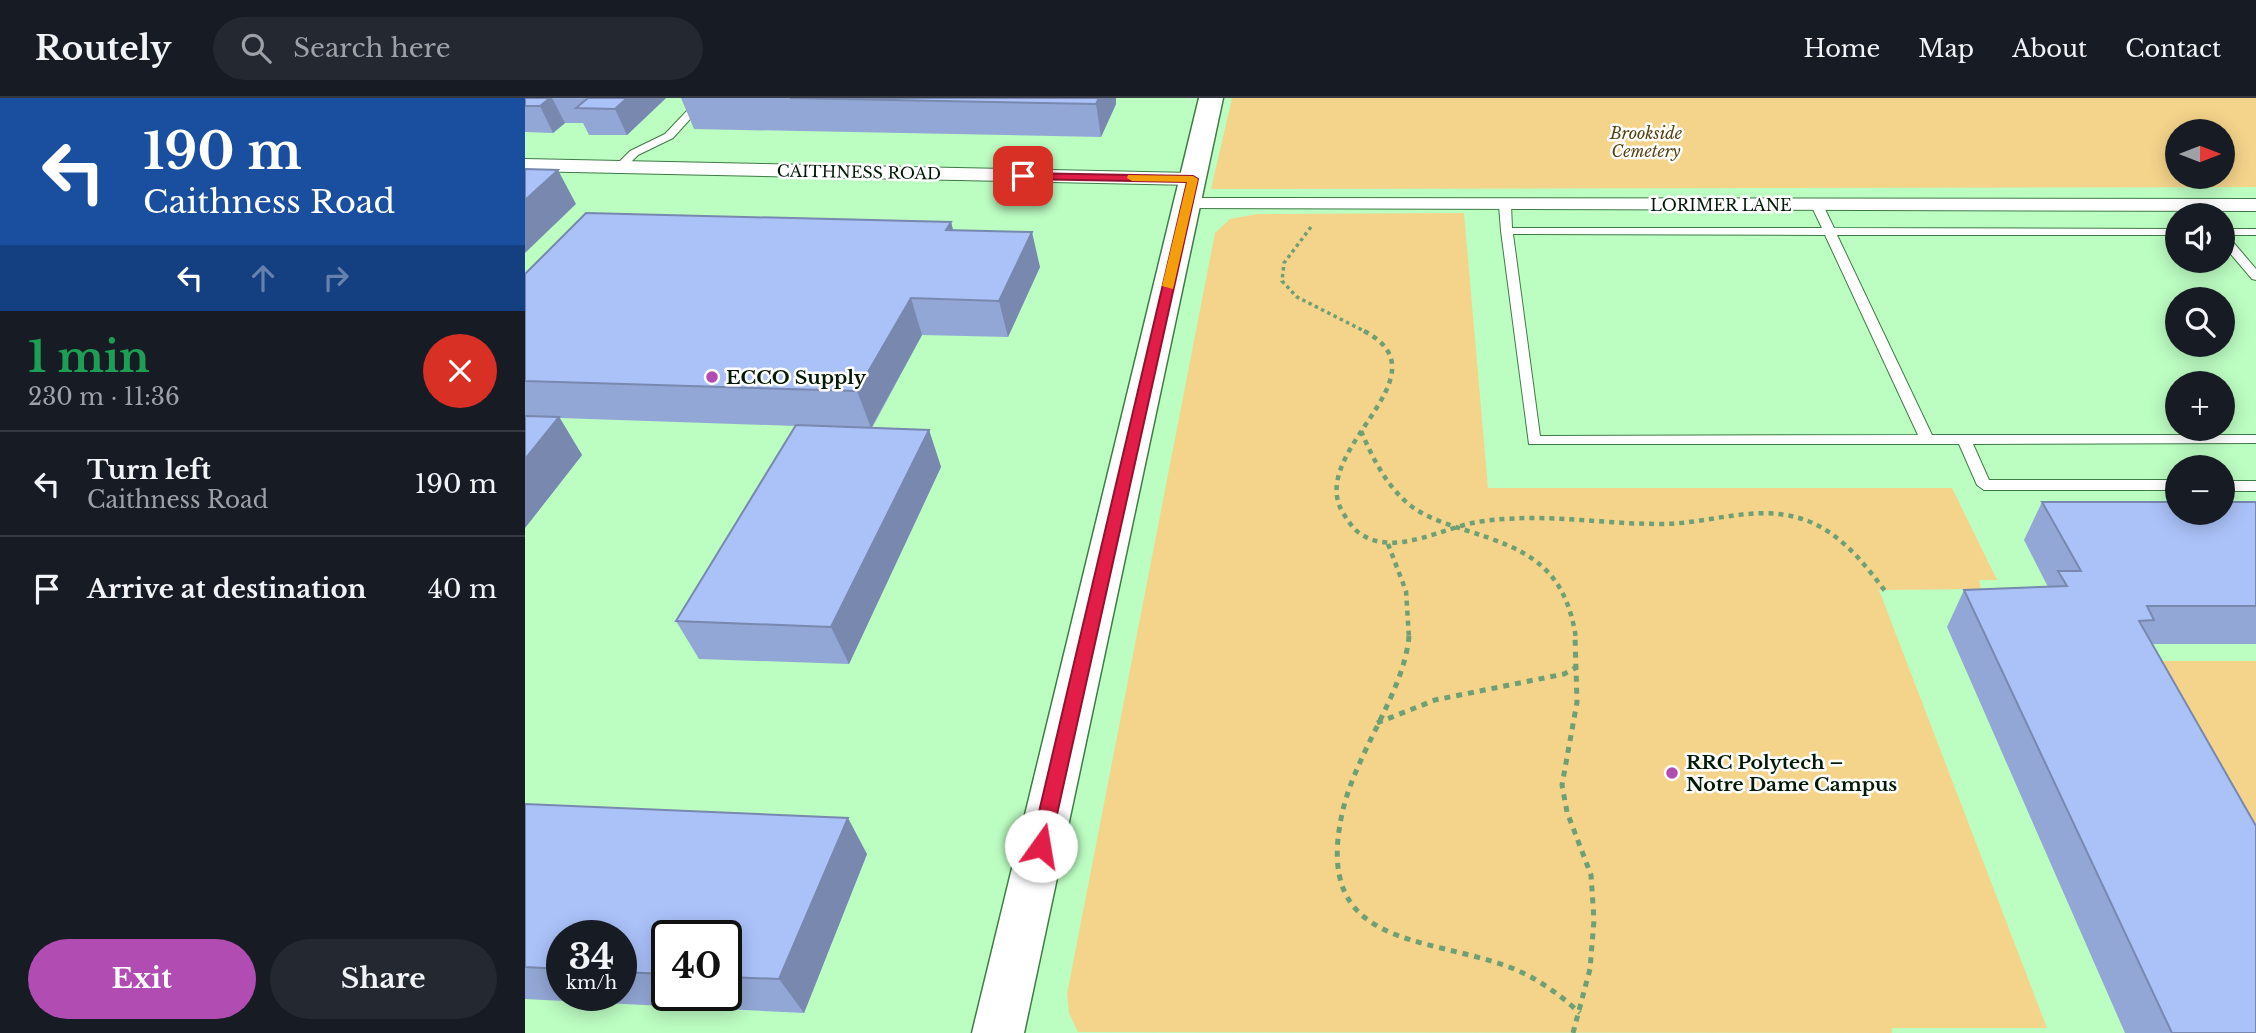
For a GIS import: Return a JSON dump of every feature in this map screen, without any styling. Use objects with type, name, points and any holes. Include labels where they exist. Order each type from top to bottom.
[{"type":"street","points":[[998,1033],[1211,98]]},
{"type":"street","name":"CAITHNESS ROAD","points":[[525,165],[1190,192]]},
{"type":"street","name":"LORIMER LANE","points":[[1190,192],[1327,204],[1817,205],[2165,210]]},
{"type":"street","name":"LORIMER LANE","points":[[2235,207],[2256,205]]},
{"type":"lane","points":[[620,167],[634,153],[669,136],[704,98]]},
{"type":"lane","points":[[1505,205],[1534,441],[2256,439]]},
{"type":"lane","points":[[1817,205],[1927,439]]},
{"type":"lane","points":[[1507,231],[2165,232]]},
{"type":"lane","points":[[2235,232],[2256,232]]},
{"type":"lane","points":[[2235,252],[2256,276]]},
{"type":"lane","points":[[1964,440],[1984,485],[2165,485]]},
{"type":"lane","points":[[2235,486],[2256,486]]},
{"type":"path","points":[[1327,204],[1284,263],[1282,281],[1297,297],[1369,331],[1387,347],[1394,367],[1383,399],[1347,449],[1336,473],[1336,502],[1352,528],[1366,537],[1388,544],[1459,526],[1520,517],[1661,524],[1741,513],[1781,515],[1804,520],[1838,537],[1857,553],[1885,592]]},
{"type":"path","points":[[1361,430],[1369,450],[1398,494],[1419,510],[1525,550],[1555,577],[1571,616],[1577,667],[1576,713],[1562,786],[1564,800],[1586,857],[1594,897],[1587,983],[1573,1033]]},
{"type":"path","points":[[1388,544],[1397,559],[1409,603],[1409,642],[1352,777],[1339,837],[1338,859],[1344,885],[1361,918],[1383,931],[1507,967],[1560,995],[1580,1014]]},
{"type":"path","points":[[1377,723],[1435,700],[1565,674],[1577,667]]},
{"type":"green space","name":"Brookside Cemetery","points":[[1232,98],[2256,98],[2256,187],[2235,187],[2235,119],[2165,119],[2165,187],[1211,189]]},
{"type":"green space","points":[[1464,213],[1488,488],[1952,488],[1997,580],[1979,580],[1981,589],[1879,590],[2047,1028],[1892,1028],[1892,1033],[1078,1032],[1069,1013],[1067,994],[1215,233],[1230,219],[1257,214]]},
{"type":"green space","points":[[2142,661],[2256,661],[2256,842]]},
{"type":"building","points":[[525,98],[550,98],[540,106],[525,106]]},
{"type":"building","points":[[588,98],[627,98],[615,109],[576,108]]},
{"type":"building","points":[[790,98],[1099,98],[1096,104]]},
{"type":"building","points":[[525,169],[558,170],[525,200]]},
{"type":"building","name":"ECCO Supply","points":[[586,213],[951,222],[946,230],[1032,232],[999,301],[911,298],[857,391],[525,381],[525,274]]},
{"type":"building","points":[[525,416],[559,417],[525,459]]},
{"type":"building","points":[[796,425],[929,430],[831,627],[676,621]]},
{"type":"building","points":[[2042,502],[2165,502],[2165,525],[2235,525],[2235,502],[2256,502],[2256,606],[2147,606],[2154,620],[2139,621],[2256,826],[2256,1033],[2172,1033],[1964,590],[2067,586],[2058,571],[2081,571]]},
{"type":"building","points":[[525,804],[848,818],[779,979],[742,978],[742,920],[651,920],[651,973],[637,973],[637,920],[546,920],[546,968],[525,967]]},
{"type":"slow traffic","points":[[1132,178],[1193,179],[1168,286]]},
{"type":"place","name":"ECCO Supply","points":[[712,377]]},
{"type":"place","name":"RRC Polytech – Notre Dame Campus","points":[[1672,773]]},
{"type":"route","points":[[1023,176],[1193,179],[1041,846]]}]
